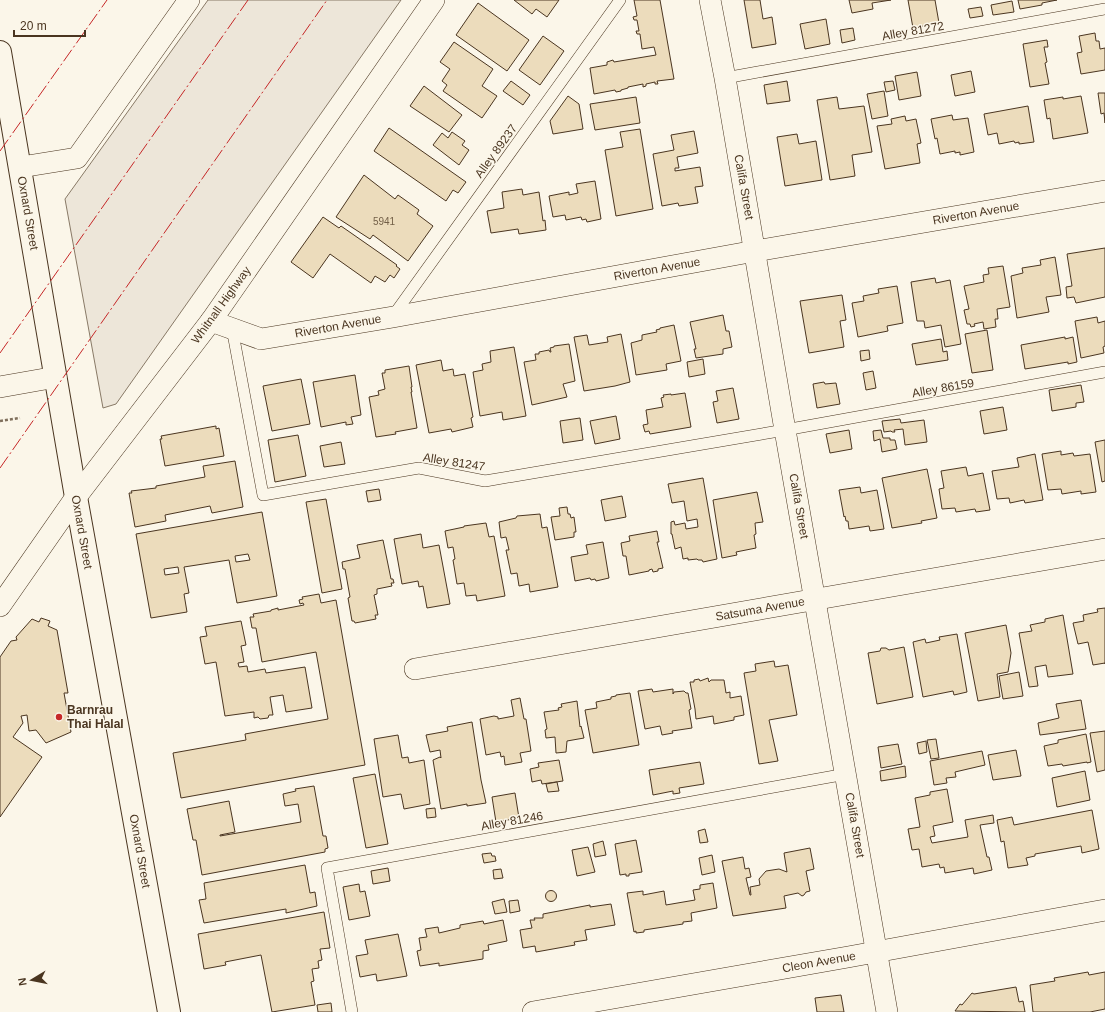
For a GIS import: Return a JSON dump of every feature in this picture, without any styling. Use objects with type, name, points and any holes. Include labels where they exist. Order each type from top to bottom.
[{"type":"main road","name":"Oxnard Street","points":[[0,52],[21,167],[76,497],[168,1012]]},
{"type":"street","points":[[21,167],[77,158],[189,0]]},
{"type":"street","name":"Whitnall Highway","points":[[0,606],[76,497],[211,320],[434,0]]},
{"type":"street","name":"Califa Street","points":[[710,0],[725,78],[887,1012]]},
{"type":"street","name":"Riverton Avenue","points":[[211,320],[261,339],[393,317],[755,251],[1105,191]]},
{"type":"street","points":[[0,388],[56,377]]},
{"type":"street","name":"Satsuma Avenue","points":[[415,669],[1105,550]]},
{"type":"street","name":"Cleon Avenue","points":[[533,1012],[877,952],[1105,910]]},
{"type":"lane","name":"Alley 89237","points":[[393,317],[620,0]]},
{"type":"lane","name":"Alley 81272","points":[[725,78],[1105,8]]},
{"type":"lane","name":"Alley 81247","points":[[232,328],[263,496],[419,468],[485,481],[785,430]]},
{"type":"lane","name":"Alley 86159","points":[[785,430],[1105,372]]},
{"type":"lane","name":"Alley 81246","points":[[352,1012],[327,868],[846,774]]},
{"type":"path","points":[[0,421],[20,418]]},
{"type":"shaded area","points":[[208,0],[401,0],[116,404],[103,408],[65,199]]},
{"type":"building","points":[[514,0],[559,0],[547,17],[536,9],[532,14]]},
{"type":"building","points":[[634,0],[660,0],[674,79],[657,81],[658,84],[655,84],[655,82],[646,84],[646,86],[643,87],[643,84],[628,87],[621,91],[616,92],[615,90],[594,94],[590,68],[607,65],[607,62],[613,60],[614,62],[656,55],[654,47],[642,49],[640,34],[637,34],[636,31],[639,31],[637,20],[634,20],[633,17],[637,16]]},
{"type":"building","points":[[744,0],[760,0],[763,19],[772,17],[776,44],[752,48]]},
{"type":"building","points":[[849,0],[891,0],[872,3],[873,9],[852,13]]},
{"type":"building","points":[[908,0],[935,0],[939,23],[913,28]]},
{"type":"building","points":[[1018,0],[1057,0],[1042,3],[1042,5],[1020,9]]},
{"type":"building","points":[[1012,1],[1014,12],[993,15],[991,5]]},
{"type":"building","points":[[478,3],[529,40],[507,71],[456,35]]},
{"type":"building","points":[[981,7],[983,16],[970,18],[968,9]]},
{"type":"building","points":[[826,19],[830,44],[805,49],[800,24]]},
{"type":"building","points":[[853,28],[855,40],[842,43],[840,30]]},
{"type":"building","points":[[1095,33],[1096,41],[1099,41],[1100,49],[1105,48],[1105,70],[1081,74],[1077,53],[1082,52],[1079,36]]},
{"type":"building","points":[[543,36],[564,51],[540,85],[519,70]]},
{"type":"building","points":[[1047,40],[1048,47],[1044,47],[1049,84],[1030,87],[1023,44]]},
{"type":"building","points":[[454,42],[493,69],[482,86],[497,96],[482,118],[443,91],[447,85],[442,81],[450,69],[440,62]]},
{"type":"building","points":[[971,71],[975,92],[955,96],[951,75]]},
{"type":"building","points":[[917,72],[921,96],[899,100],[895,76]]},
{"type":"building","points":[[511,81],[530,95],[523,105],[503,91]]},
{"type":"building","points":[[787,81],[790,101],[767,104],[764,85]]},
{"type":"building","points":[[893,81],[895,90],[886,92],[884,82]]},
{"type":"building","points":[[424,86],[462,115],[449,132],[410,106]]},
{"type":"building","points":[[884,91],[888,116],[872,119],[867,94]]},
{"type":"building","points":[[1098,93],[1105,93],[1105,123],[1104,113],[1101,114]]},
{"type":"building","points":[[568,96],[579,104],[583,129],[553,134],[550,121]]},
{"type":"building","points":[[1081,96],[1088,133],[1053,139],[1050,118],[1047,119],[1044,100]]},
{"type":"building","points":[[636,97],[640,123],[595,130],[590,104]]},
{"type":"building","points":[[837,97],[839,109],[864,106],[872,152],[852,155],[855,176],[830,180],[817,100]]},
{"type":"building","points":[[1028,106],[1034,142],[1019,144],[1019,142],[1015,143],[1014,141],[999,144],[997,133],[988,135],[984,114]]},
{"type":"building","points":[[952,115],[953,120],[968,118],[974,152],[960,155],[960,152],[955,153],[955,151],[940,154],[931,119]]},
{"type":"building","points":[[905,116],[906,121],[916,119],[921,143],[917,144],[920,163],[885,169],[877,126],[892,124],[891,119]]},
{"type":"building","points":[[389,128],[466,182],[458,193],[453,190],[446,201],[374,151]]},
{"type":"building","points":[[640,129],[653,209],[616,216],[605,150],[623,147],[620,132]]},
{"type":"building","points":[[694,131],[698,153],[677,157],[679,168],[675,168],[675,171],[700,167],[703,186],[695,187],[698,203],[679,206],[678,203],[662,206],[653,154],[674,150],[671,135]]},
{"type":"building","points":[[452,132],[465,141],[462,145],[469,150],[459,165],[433,145],[442,133],[448,138]]},
{"type":"building","points":[[797,134],[799,144],[816,141],[822,180],[785,186],[777,137]]},
{"type":"building","points":[[364,175],[395,199],[398,195],[419,210],[417,214],[433,226],[408,261],[373,235],[370,239],[336,217]]},
{"type":"building","points":[[595,181],[601,219],[587,222],[586,219],[582,220],[581,217],[566,220],[565,215],[553,217],[549,196],[569,192],[569,195],[578,193],[576,184]]},
{"type":"building","points":[[522,189],[523,195],[539,192],[543,221],[545,220],[546,230],[519,234],[518,229],[491,233],[487,211],[504,208],[502,192]]},
{"type":"building","points":[[323,217],[339,228],[341,226],[397,265],[396,266],[400,269],[394,278],[390,275],[385,282],[375,276],[371,283],[330,254],[313,278],[291,262]]},
{"type":"building","points":[[1105,248],[1105,297],[1076,303],[1074,297],[1067,298],[1066,287],[1072,286],[1067,254]]},
{"type":"building","points":[[1055,257],[1061,295],[1046,297],[1049,312],[1017,318],[1011,276],[1023,273],[1022,268],[1041,265],[1040,260]]},
{"type":"building","points":[[1003,266],[1010,307],[997,309],[998,319],[995,319],[996,327],[984,329],[983,322],[974,324],[975,326],[971,327],[970,324],[967,324],[964,310],[969,309],[964,286],[984,282],[983,275],[989,274],[988,268]]},
{"type":"building","points":[[935,278],[936,283],[950,280],[961,344],[945,347],[941,325],[925,328],[924,321],[917,321],[911,282]]},
{"type":"building","points":[[897,286],[903,323],[887,326],[888,331],[858,337],[852,303],[864,301],[863,296],[879,293],[878,289]]},
{"type":"building","points":[[842,295],[846,320],[840,321],[844,347],[809,353],[800,301]]},
{"type":"building","points":[[723,315],[726,331],[729,331],[732,347],[723,349],[723,354],[696,358],[694,349],[696,349],[690,322]]},
{"type":"building","points":[[1097,317],[1098,323],[1105,321],[1104,353],[1081,358],[1075,321]]},
{"type":"building","points":[[674,325],[681,361],[666,364],[667,370],[636,375],[631,343],[642,340],[642,335],[657,332],[656,330],[660,328]]},
{"type":"building","points":[[987,330],[993,370],[972,373],[965,334]]},
{"type":"building","points":[[621,334],[630,382],[584,391],[574,337],[587,335],[589,345],[608,342],[607,337]]},
{"type":"building","points":[[1065,337],[1065,339],[1073,337],[1077,362],[1068,364],[1068,362],[1025,369],[1021,345]]},
{"type":"building","points":[[941,339],[943,352],[947,351],[948,360],[916,365],[912,344]]},
{"type":"building","points":[[569,344],[575,381],[563,384],[567,397],[532,405],[524,362],[536,360],[535,354],[539,354],[539,352],[549,350],[551,352],[550,348],[554,346]]},
{"type":"building","points":[[514,347],[526,416],[503,420],[502,412],[480,416],[473,372],[483,370],[482,364],[491,362],[490,351]]},
{"type":"building","points":[[869,350],[870,359],[861,361],[860,351]]},
{"type":"building","points":[[703,359],[705,374],[689,377],[687,362]]},
{"type":"building","points":[[441,360],[443,371],[453,369],[454,376],[465,374],[473,417],[471,418],[473,427],[452,432],[451,429],[429,433],[416,365]]},
{"type":"building","points":[[409,366],[412,387],[411,392],[417,428],[395,432],[396,434],[376,437],[369,397],[379,395],[378,391],[385,389],[382,373],[385,373],[385,370]]},
{"type":"building","points":[[873,371],[876,388],[866,390],[863,373]]},
{"type":"building","points":[[355,375],[361,415],[351,417],[353,424],[346,425],[346,422],[321,427],[313,382]]},
{"type":"building","points":[[301,379],[310,424],[272,431],[263,386]]},
{"type":"building","points":[[824,382],[825,384],[836,383],[840,404],[817,408],[813,384]]},
{"type":"building","points":[[1081,385],[1084,402],[1076,403],[1076,407],[1052,411],[1049,390]]},
{"type":"building","points":[[733,388],[739,419],[717,423],[713,402],[718,401],[716,391]]},
{"type":"building","points":[[685,393],[691,427],[650,434],[649,431],[645,432],[643,425],[648,424],[646,410],[663,407],[661,398],[664,397],[663,395]]},
{"type":"building","points":[[1003,407],[1007,430],[984,434],[980,411]]},
{"type":"building","points":[[616,416],[620,439],[595,444],[590,421]]},
{"type":"building","points":[[580,418],[583,440],[563,443],[560,421]]},
{"type":"building","points":[[900,419],[901,423],[924,420],[927,442],[905,445],[903,429],[894,430],[895,432],[884,432],[882,421]]},
{"type":"building","points":[[216,426],[216,429],[219,428],[224,456],[165,466],[160,439],[162,439],[161,436]]},
{"type":"building","points":[[849,430],[852,449],[830,453],[826,434]]},
{"type":"building","points":[[881,430],[883,438],[895,440],[897,449],[882,452],[880,439],[874,441],[873,431]]},
{"type":"building","points":[[298,435],[306,476],[275,482],[268,440]]},
{"type":"building","points":[[1105,440],[1105,481],[1102,482],[1095,442]]},
{"type":"building","points":[[341,442],[345,464],[324,467],[320,446]]},
{"type":"building","points":[[1061,451],[1061,455],[1073,453],[1074,456],[1090,454],[1096,492],[1081,494],[1081,491],[1062,494],[1061,489],[1048,490],[1042,454]]},
{"type":"building","points":[[1035,454],[1043,500],[1025,503],[1024,500],[1010,503],[1009,498],[997,499],[992,471],[1019,467],[1017,458]]},
{"type":"building","points":[[235,461],[243,507],[212,513],[210,506],[165,515],[166,521],[135,527],[129,493],[132,493],[131,491],[156,488],[156,486],[205,477],[203,466]]},
{"type":"building","points":[[966,467],[968,476],[983,473],[990,510],[976,512],[975,509],[956,512],[955,508],[942,509],[939,489],[944,488],[941,471]]},
{"type":"building","points":[[927,469],[937,518],[921,521],[922,523],[892,528],[882,478]]},
{"type":"building","points":[[703,478],[717,559],[703,562],[702,560],[697,559],[683,559],[681,547],[675,549],[671,534],[671,522],[674,521],[675,525],[685,523],[686,529],[698,527],[697,519],[687,521],[684,501],[672,503],[668,484]]},
{"type":"building","points":[[860,487],[861,493],[877,490],[884,529],[870,531],[869,526],[849,529],[848,521],[846,521],[845,516],[844,517],[839,490]]},
{"type":"building","points":[[379,489],[381,500],[368,502],[366,491]]},
{"type":"building","points":[[757,492],[763,522],[755,523],[756,534],[754,535],[756,548],[736,552],[737,555],[722,558],[713,500]]},
{"type":"building","points":[[622,496],[626,517],[605,521],[601,500]]},
{"type":"building","points":[[326,499],[342,589],[322,593],[306,502]]},
{"type":"building","points":[[567,507],[568,514],[570,514],[571,518],[574,517],[576,532],[574,532],[574,537],[555,540],[551,517],[560,516],[559,508]]},
{"type":"building","points":[[262,512],[277,596],[237,603],[229,560],[184,567],[189,593],[184,594],[187,612],[151,618],[136,534]],"holes":[[[248,554],[250,560],[236,562],[235,556]],[[178,567],[179,573],[165,575],[164,569]]]},
{"type":"building","points":[[540,514],[542,528],[547,527],[558,587],[530,592],[529,584],[519,586],[517,573],[511,574],[506,550],[509,550],[506,537],[501,538],[499,522],[516,518],[517,516]]},
{"type":"building","points":[[486,523],[489,537],[494,536],[505,596],[477,601],[476,595],[466,596],[464,583],[457,584],[453,560],[455,559],[453,547],[448,548],[445,531],[464,526]]},
{"type":"building","points":[[657,531],[659,542],[657,542],[663,568],[658,569],[658,571],[653,572],[652,569],[629,575],[626,556],[623,556],[621,543],[630,541],[629,536]]},
{"type":"building","points":[[421,534],[423,548],[439,545],[450,604],[427,608],[423,586],[419,587],[418,581],[402,584],[394,539]]},
{"type":"building","points":[[383,540],[391,579],[393,579],[394,583],[391,583],[392,586],[377,589],[377,594],[374,595],[378,615],[375,615],[376,619],[355,623],[352,621],[348,598],[350,597],[345,569],[343,569],[342,562],[360,558],[357,545]]},
{"type":"building","points":[[603,542],[609,578],[596,581],[595,579],[591,580],[590,578],[575,581],[571,557],[588,554],[586,545]]},
{"type":"building","points":[[319,594],[321,603],[336,600],[365,765],[181,798],[173,753],[246,740],[245,734],[328,719],[316,652],[262,662],[256,628],[252,628],[250,617],[254,617],[253,614],[271,611],[278,608],[278,610],[304,605],[303,603],[300,604],[299,600],[303,599],[302,597]]},
{"type":"building","points":[[1105,608],[1105,663],[1093,665],[1088,642],[1078,644],[1073,623],[1084,621],[1083,615],[1098,612],[1097,609]]},
{"type":"building","points":[[1063,615],[1073,674],[1048,677],[1046,665],[1035,667],[1038,686],[1029,687],[1019,633],[1032,631],[1030,625],[1045,622],[1045,619]]},
{"type":"building","points":[[41,618],[50,621],[48,626],[57,630],[68,693],[64,693],[71,732],[46,743],[36,730],[29,731],[27,715],[21,716],[23,723],[13,737],[42,757],[0,817],[0,657],[11,641],[17,640],[16,637],[32,619],[39,622]]},
{"type":"building","points":[[241,621],[246,645],[241,646],[244,662],[238,663],[239,667],[247,666],[248,672],[265,669],[266,673],[305,667],[312,708],[286,712],[283,695],[270,697],[273,715],[269,715],[268,718],[254,718],[254,712],[225,716],[216,662],[205,664],[200,637],[207,636],[205,627]]},
{"type":"building","points":[[1006,625],[1011,653],[1008,672],[997,674],[1000,697],[978,701],[965,633]]},
{"type":"building","points":[[957,634],[967,692],[954,695],[953,691],[923,697],[913,642],[925,639],[926,643],[940,640],[939,637]]},
{"type":"building","points":[[904,647],[913,697],[877,704],[868,653],[880,651],[881,648],[886,648],[889,650]]},
{"type":"building","points":[[774,661],[775,667],[788,665],[797,715],[769,720],[778,761],[759,764],[744,673],[756,671],[755,664]]},
{"type":"building","points":[[1019,672],[1023,696],[1003,699],[999,676]]},
{"type":"building","points":[[708,678],[709,682],[711,680],[724,680],[726,693],[730,692],[730,698],[741,696],[744,715],[734,717],[734,720],[714,724],[713,716],[696,719],[690,682]]},
{"type":"building","points":[[652,689],[653,692],[673,689],[673,694],[674,692],[684,691],[688,693],[692,728],[672,731],[673,733],[662,735],[660,726],[645,729],[638,691]]},
{"type":"building","points":[[630,693],[639,745],[593,753],[585,710],[597,708],[596,702],[611,699],[611,697],[616,695]]},
{"type":"building","points":[[520,698],[524,719],[526,719],[531,751],[520,753],[522,762],[505,765],[504,756],[501,757],[500,752],[486,755],[480,719],[494,716],[498,717],[498,719],[514,716],[511,700]]},
{"type":"building","points":[[1081,700],[1086,729],[1040,735],[1038,723],[1059,718],[1056,704]]},
{"type":"building","points":[[577,701],[580,727],[581,726],[584,738],[567,741],[566,752],[556,753],[555,737],[546,738],[545,730],[547,729],[544,712],[559,710],[558,708],[562,707],[561,704]]},
{"type":"building","points":[[472,722],[486,803],[467,806],[467,804],[441,809],[433,760],[440,757],[441,758],[440,750],[430,752],[426,735],[448,731],[447,727]]},
{"type":"building","points":[[1105,731],[1105,770],[1097,772],[1090,733]]},
{"type":"building","points":[[1086,734],[1091,762],[1063,766],[1062,764],[1048,766],[1044,746],[1058,743],[1058,740]]},
{"type":"building","points":[[398,735],[402,758],[408,757],[409,763],[424,760],[430,804],[404,809],[401,794],[383,797],[374,739]]},
{"type":"building","points":[[936,739],[939,758],[931,759],[927,740]]},
{"type":"building","points":[[926,741],[927,752],[919,754],[917,743]]},
{"type":"building","points":[[898,744],[902,764],[881,768],[878,747]]},
{"type":"building","points":[[1016,750],[1021,776],[993,780],[988,755]]},
{"type":"building","points":[[982,751],[985,765],[955,772],[956,777],[946,778],[947,783],[934,785],[930,761]]},
{"type":"building","points":[[559,760],[563,781],[542,784],[541,780],[532,782],[530,769],[539,767],[538,763]]},
{"type":"building","points":[[700,762],[704,784],[679,788],[680,793],[673,794],[673,791],[653,795],[649,770]]},
{"type":"building","points":[[905,766],[906,777],[881,781],[880,771]]},
{"type":"building","points":[[1085,771],[1090,800],[1057,807],[1052,778]]},
{"type":"building","points":[[375,774],[388,844],[366,848],[353,778]]},
{"type":"building","points":[[557,782],[559,791],[548,792],[546,784]]},
{"type":"building","points":[[314,786],[323,836],[326,836],[328,848],[325,849],[325,852],[202,875],[196,840],[193,840],[187,809],[229,801],[235,832],[220,836],[301,822],[298,804],[285,806],[283,794],[296,791],[295,789]]},
{"type":"building","points":[[947,789],[953,822],[933,826],[935,836],[930,837],[932,843],[968,837],[965,820],[993,815],[994,823],[980,825],[987,857],[989,857],[992,870],[974,874],[973,868],[945,873],[944,867],[940,868],[939,864],[922,867],[919,849],[912,850],[908,829],[920,827],[915,798],[930,795],[930,792]]},
{"type":"building","points":[[515,793],[519,818],[496,822],[492,797]]},
{"type":"building","points":[[435,808],[436,817],[427,818],[426,809]]},
{"type":"building","points":[[1092,810],[1099,849],[1082,853],[1081,846],[1035,854],[1035,856],[1026,858],[1028,865],[1008,868],[1004,841],[1001,842],[997,820],[1012,817],[1014,825]]},
{"type":"building","points":[[705,829],[708,842],[700,843],[698,831]]},
{"type":"building","points":[[636,840],[642,872],[629,874],[629,876],[626,876],[626,874],[620,875],[615,844]]},
{"type":"building","points":[[603,841],[606,855],[595,857],[593,844]]},
{"type":"building","points":[[588,847],[595,872],[577,876],[572,850]]},
{"type":"building","points":[[810,848],[814,869],[806,871],[810,891],[806,892],[802,896],[798,893],[784,896],[786,908],[733,916],[722,861],[743,857],[745,869],[749,868],[751,877],[746,878],[751,895],[750,887],[760,885],[759,879],[766,871],[779,869],[787,872],[784,853]]},
{"type":"building","points":[[491,853],[492,856],[495,856],[496,861],[484,863],[482,854]]},
{"type":"building","points":[[712,855],[715,872],[702,875],[699,858]]},
{"type":"building","points":[[305,865],[310,893],[315,892],[317,906],[286,913],[286,909],[204,923],[199,900],[206,899],[204,883]]},
{"type":"building","points":[[388,868],[390,881],[373,884],[371,871]]},
{"type":"building","points":[[501,869],[503,878],[494,879],[493,870]]},
{"type":"building","points":[[713,883],[717,908],[691,913],[692,921],[683,922],[683,924],[644,930],[644,932],[634,932],[627,893],[643,891],[643,895],[664,891],[666,905],[695,900],[693,890],[700,889],[700,885]]},
{"type":"building","points":[[359,884],[360,892],[365,891],[370,916],[349,920],[343,887]]},
{"type":"building","points":[[551,890],[555,892],[557,896],[555,900],[551,902],[547,900],[545,896],[547,892]]},
{"type":"building","points":[[504,899],[507,912],[495,914],[492,902]]},
{"type":"building","points":[[518,900],[520,911],[510,913],[509,901]]},
{"type":"building","points":[[611,904],[615,925],[585,930],[587,940],[574,942],[575,945],[536,952],[535,946],[523,948],[520,930],[532,928],[530,920],[535,920],[534,918],[543,918],[543,914],[590,905],[590,907]]},
{"type":"building","points":[[324,912],[330,948],[320,949],[322,960],[318,961],[319,968],[312,969],[314,981],[311,982],[315,1005],[272,1012],[261,955],[225,962],[226,965],[204,969],[198,934]]},
{"type":"building","points":[[503,920],[507,941],[488,945],[489,950],[483,951],[483,959],[439,966],[439,963],[420,966],[417,951],[421,950],[419,938],[427,937],[425,929],[438,927],[439,933],[460,928],[460,925],[483,921],[484,924]]},
{"type":"building","points":[[398,934],[407,976],[377,981],[376,974],[360,977],[356,956],[368,954],[365,940]]},
{"type":"building","points":[[1088,972],[1089,975],[1105,972],[1105,1009],[1090,1012],[1033,1012],[1030,985],[1055,981],[1054,978]]},
{"type":"building","points":[[1016,987],[1019,1002],[1023,1001],[1025,1012],[955,1011],[972,993],[974,994]]},
{"type":"building","points":[[841,995],[844,1012],[817,1012],[815,998]]},
{"type":"building","points":[[331,1003],[332,1012],[318,1012],[317,1005]]},
{"type":"power","points":[[0,151],[107,0]]},
{"type":"power","points":[[0,353],[248,0]]},
{"type":"power","points":[[0,468],[327,0]]},
{"type":"place","name":"Barnrau Thai Halal","points":[[59,717]]}]
